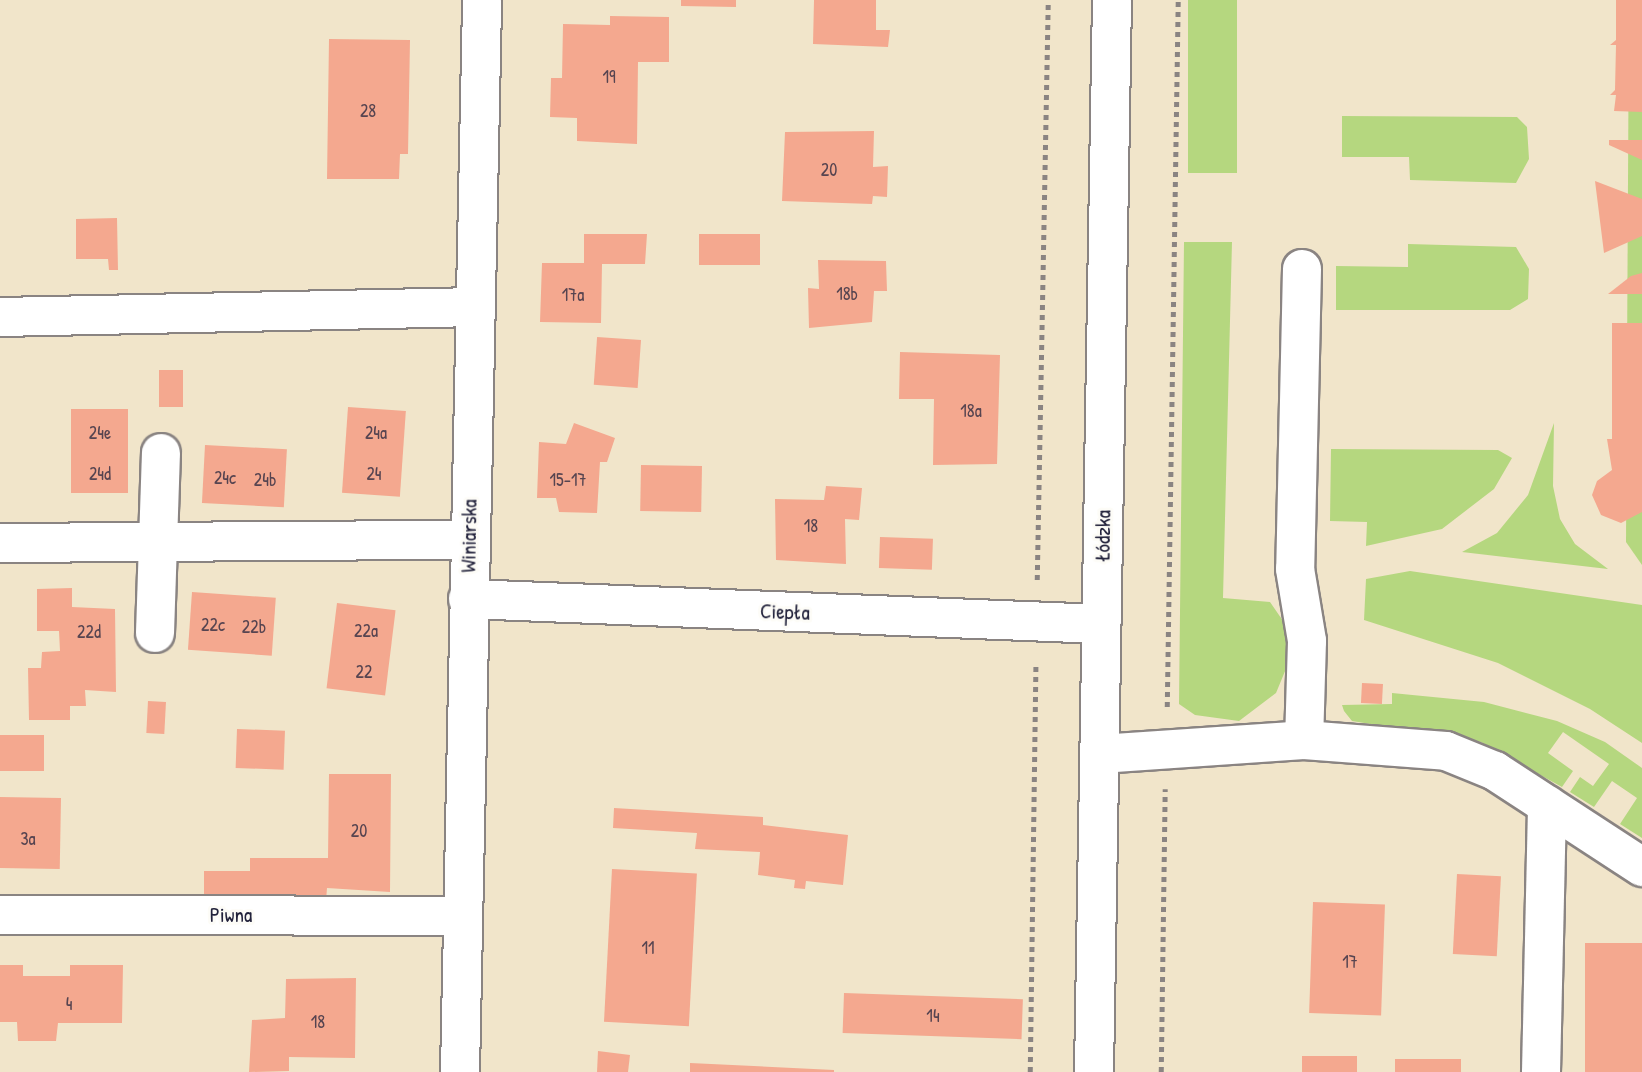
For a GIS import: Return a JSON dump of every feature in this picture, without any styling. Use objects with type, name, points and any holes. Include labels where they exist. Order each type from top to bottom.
[{"type":"street","name":"Winiarska","points":[[460,1072],[473,307],[482,0]]},
{"type":"street","name":"Łódzka","points":[[1094,1072],[1112,0]]},
{"type":"street","points":[[1302,269],[1295,569],[1307,641],[1304,740]]},
{"type":"street","points":[[0,317],[473,307]]},
{"type":"street","points":[[155,633],[160,453]]},
{"type":"street","points":[[0,543],[469,540]]},
{"type":"street","name":"Ciepła","points":[[468,599],[1102,624]]},
{"type":"street","points":[[1100,754],[1166,752],[1304,740],[1446,751],[1495,771],[1642,867]]},
{"type":"street","points":[[1541,1072],[1547,805]]},
{"type":"street","name":"Piwna","points":[[0,915],[463,916]]},
{"type":"path","points":[[1030,1072],[1048,0]]},
{"type":"path","points":[[1161,1072],[1178,0]]},
{"type":"green space","points":[[1188,0],[1237,0],[1237,173],[1188,173]]},
{"type":"green space","points":[[1629,0],[1642,0],[1642,565],[1626,542]]},
{"type":"green space","points":[[1342,116],[1517,117],[1527,127],[1529,159],[1516,183],[1410,180],[1409,157],[1342,157]]},
{"type":"green space","points":[[1184,242],[1232,242],[1223,598],[1270,602],[1290,631],[1288,664],[1276,693],[1239,721],[1195,715],[1179,704]]},
{"type":"green space","points":[[1408,244],[1516,247],[1529,269],[1528,299],[1510,310],[1336,310],[1336,266],[1408,267]]},
{"type":"green space","points":[[1554,423],[1553,486],[1560,519],[1575,544],[1608,569],[1462,552],[1497,533],[1528,495]]},
{"type":"green space","points":[[1331,449],[1498,450],[1512,458],[1494,489],[1442,529],[1366,546],[1367,522],[1330,521]]},
{"type":"green space","points":[[1410,571],[1642,605],[1642,743],[1590,709],[1498,663],[1364,620],[1366,579]]},
{"type":"green space","points":[[1392,693],[1484,702],[1557,721],[1605,742],[1642,768],[1642,838],[1620,824],[1637,798],[1612,781],[1594,807],[1570,792],[1580,777],[1593,786],[1609,764],[1563,732],[1548,753],[1573,771],[1562,787],[1481,742],[1352,721],[1342,705],[1392,704]]},
{"type":"building","points":[[681,0],[736,0],[736,7],[681,6]]},
{"type":"building","points":[[814,0],[876,0],[876,30],[890,30],[888,47],[813,44]]},
{"type":"building","points":[[1616,0],[1642,0],[1642,112],[1614,111],[1616,95],[1610,95],[1615,90],[1616,45],[1610,45],[1616,40]]},
{"type":"building","points":[[610,16],[669,17],[669,62],[638,62],[637,144],[577,141],[577,118],[550,117],[551,78],[562,78],[563,24],[610,25]]},
{"type":"building","points":[[329,39],[410,40],[408,154],[400,154],[399,179],[327,179]]},
{"type":"building","points":[[874,131],[873,167],[888,166],[887,197],[873,196],[872,204],[782,201],[785,132]]},
{"type":"building","points":[[1609,140],[1642,140],[1642,160],[1609,145]]},
{"type":"building","points":[[1595,181],[1642,199],[1642,236],[1604,253]]},
{"type":"building","points":[[117,218],[118,270],[109,270],[108,259],[76,259],[76,219]]},
{"type":"building","points":[[584,234],[647,234],[645,264],[602,264],[601,323],[540,322],[542,263],[584,263]]},
{"type":"building","points":[[699,234],[760,234],[760,265],[699,265]]},
{"type":"building","points":[[818,260],[886,261],[887,291],[874,291],[872,322],[809,328],[808,288],[819,289]]},
{"type":"building","points":[[1642,273],[1642,294],[1608,294],[1631,276]]},
{"type":"building","points":[[1612,323],[1642,323],[1642,512],[1621,523],[1601,515],[1592,495],[1597,481],[1612,470],[1607,439],[1612,439]]},
{"type":"building","points":[[597,337],[641,340],[638,388],[594,385]]},
{"type":"building","points":[[900,352],[1000,355],[997,464],[933,465],[934,399],[899,399]]},
{"type":"building","points":[[159,370],[183,370],[183,407],[159,407]]},
{"type":"building","points":[[348,407],[406,411],[400,497],[342,493]]},
{"type":"building","points":[[71,409],[128,409],[128,493],[71,493]]},
{"type":"building","points":[[574,423],[615,438],[607,462],[600,462],[597,513],[559,512],[556,498],[537,498],[539,442],[566,444]]},
{"type":"building","points":[[205,445],[287,449],[284,507],[202,503]]},
{"type":"building","points":[[641,465],[702,466],[701,512],[640,511]]},
{"type":"building","points":[[826,486],[862,488],[859,520],[845,519],[846,564],[776,560],[775,499],[824,500]]},
{"type":"building","points":[[880,537],[933,539],[932,570],[879,568]]},
{"type":"building","points":[[72,588],[72,607],[115,609],[116,692],[85,690],[86,706],[70,706],[70,720],[29,720],[28,668],[41,668],[42,652],[60,651],[59,631],[37,631],[37,589]]},
{"type":"building","points":[[192,592],[276,598],[272,656],[188,650]]},
{"type":"building","points":[[337,603],[396,610],[385,696],[327,688]]},
{"type":"building","points":[[1362,683],[1383,684],[1382,704],[1361,703]]},
{"type":"building","points":[[148,701],[166,702],[164,734],[146,733]]},
{"type":"building","points":[[237,729],[285,731],[284,770],[236,768]]},
{"type":"building","points":[[0,735],[44,735],[44,771],[0,771]]},
{"type":"building","points":[[329,774],[391,774],[390,892],[327,888],[326,901],[204,901],[204,871],[250,871],[250,858],[328,858]]},
{"type":"building","points":[[0,797],[61,798],[60,869],[0,868]]},
{"type":"building","points":[[614,808],[763,817],[763,825],[848,835],[843,885],[806,881],[805,889],[794,888],[795,880],[758,875],[760,852],[695,849],[697,833],[613,828]]},
{"type":"building","points":[[612,869],[697,873],[689,1026],[604,1022]]},
{"type":"building","points":[[1457,874],[1501,876],[1497,956],[1453,954]]},
{"type":"building","points":[[1313,902],[1385,905],[1381,1015],[1309,1013]]},
{"type":"building","points":[[1585,943],[1642,943],[1642,1072],[1585,1072]]},
{"type":"building","points":[[0,965],[23,965],[23,976],[70,976],[70,965],[123,965],[122,1023],[58,1023],[56,1041],[18,1041],[17,1022],[0,1022]]},
{"type":"building","points":[[356,978],[355,1058],[289,1057],[289,1071],[249,1072],[252,1020],[285,1018],[286,979]]},
{"type":"building","points":[[844,993],[1023,999],[1021,1039],[843,1033]]},
{"type":"building","points":[[598,1051],[630,1055],[628,1072],[597,1072]]},
{"type":"building","points":[[1302,1056],[1357,1056],[1357,1072],[1302,1072]]},
{"type":"building","points":[[1395,1059],[1461,1059],[1461,1072],[1395,1072]]},
{"type":"building","points":[[690,1063],[834,1070],[834,1072],[690,1072]]}]
